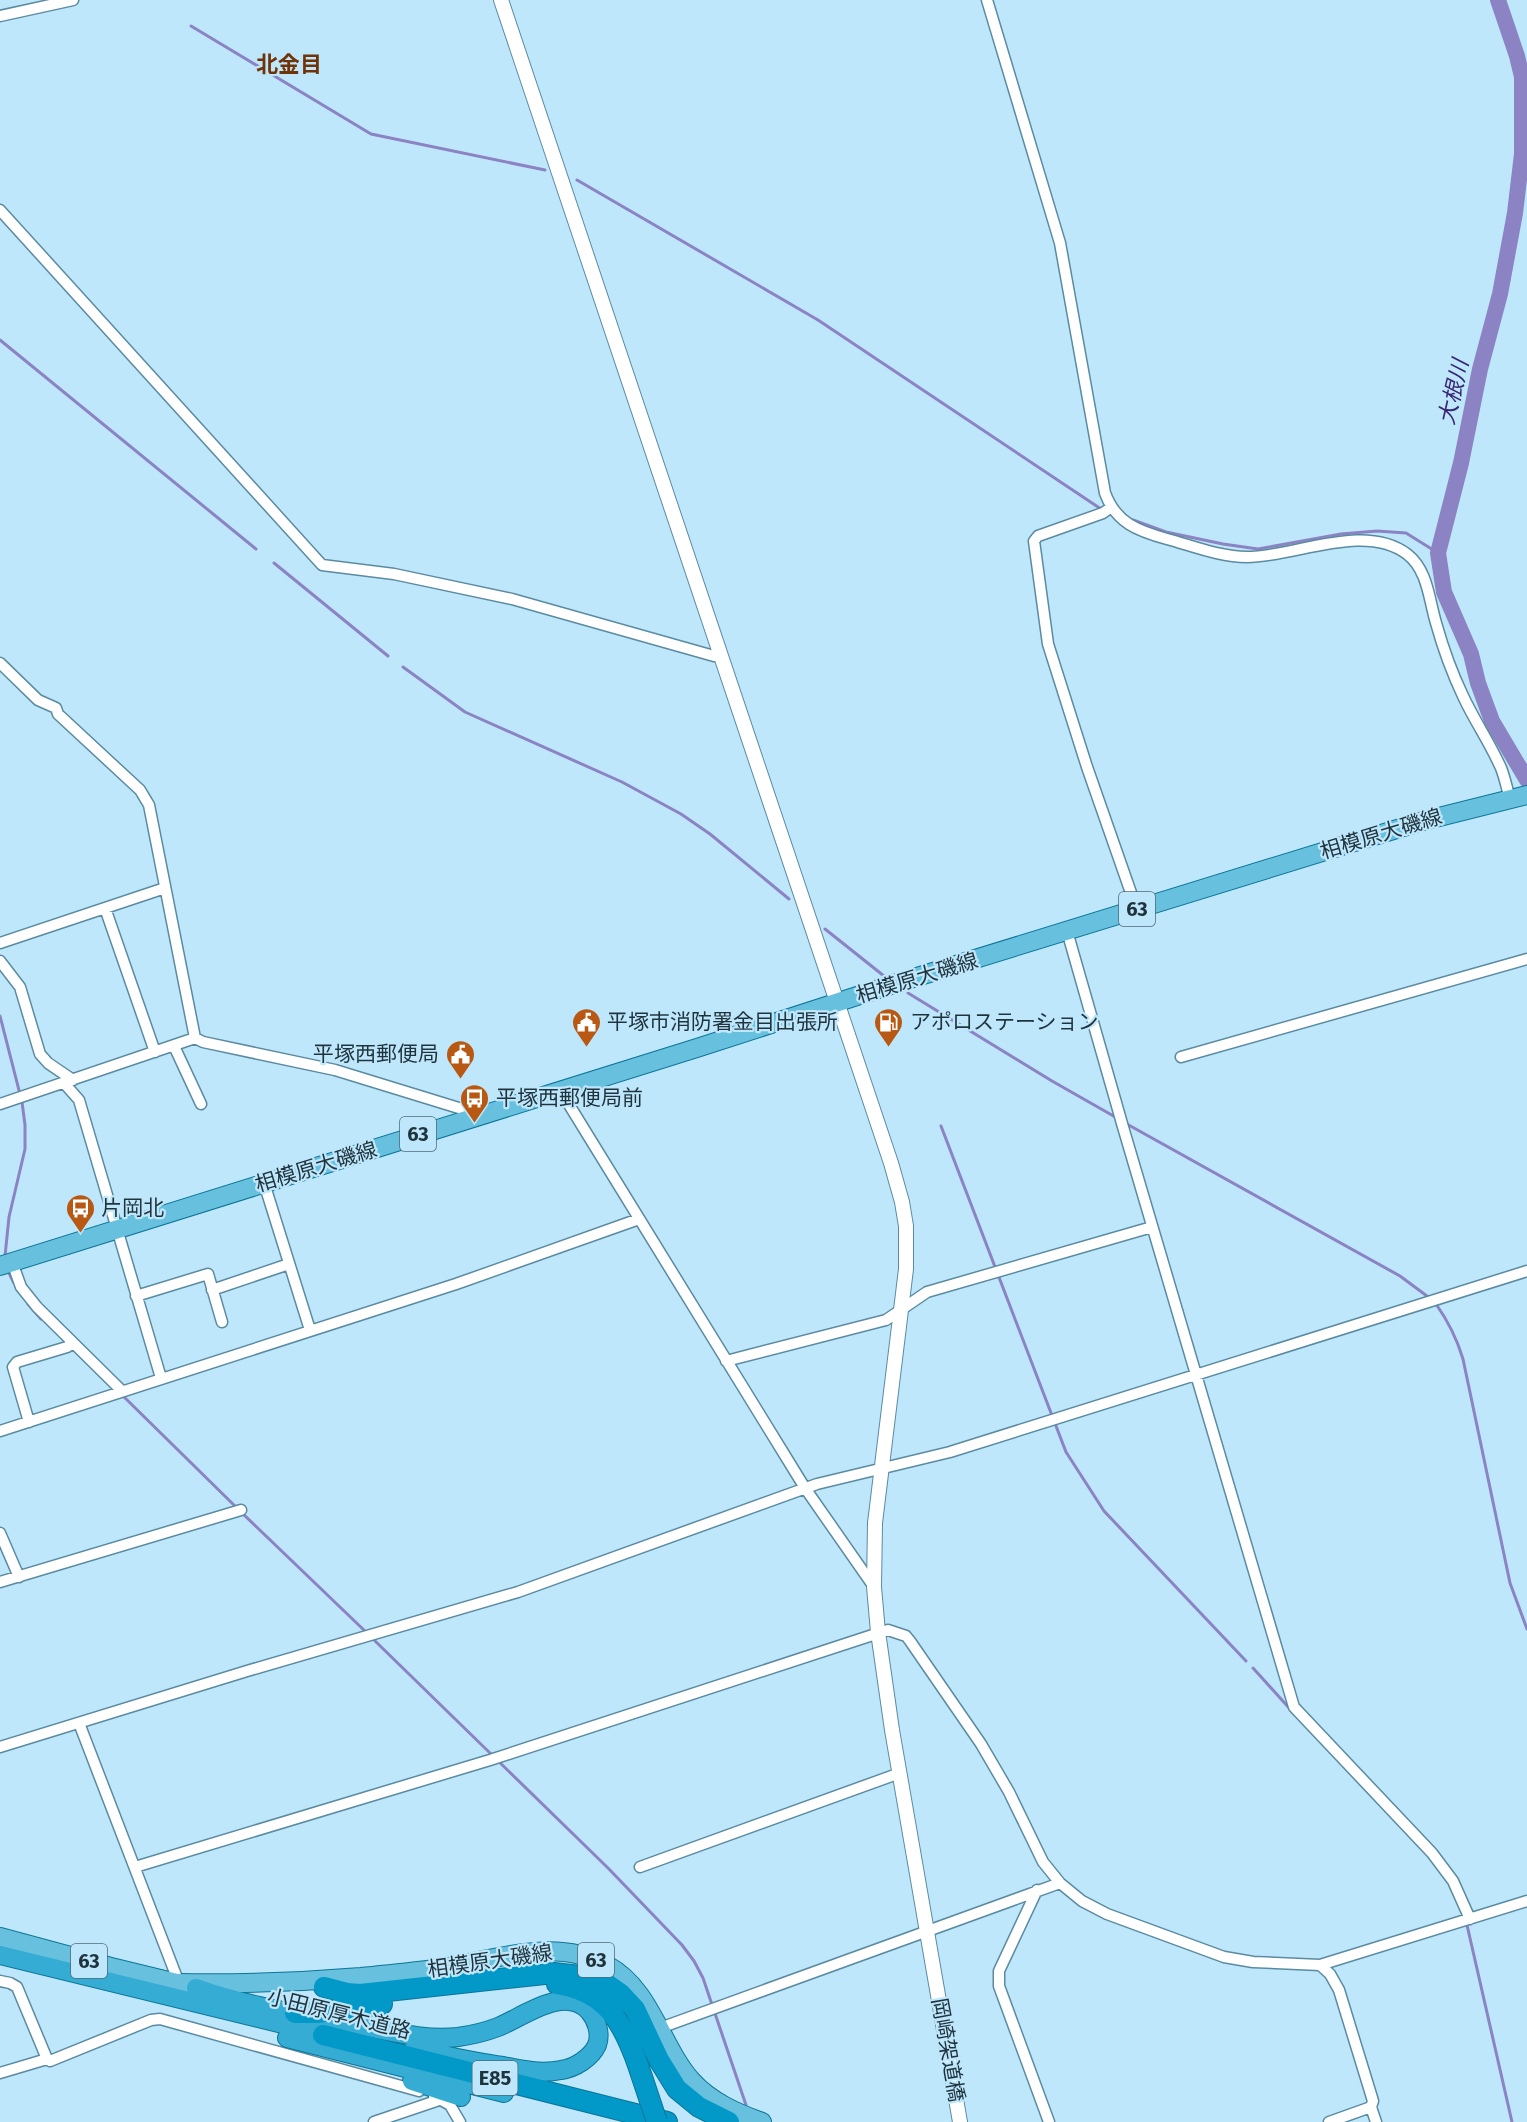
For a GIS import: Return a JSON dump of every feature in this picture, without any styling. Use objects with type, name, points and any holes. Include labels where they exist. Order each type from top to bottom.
[{"type":"highway","name":"小田原厚木道路","points":[[0,1954],[504,2093],[619,2122]]},
{"type":"highway","name":"小田原厚木道路","points":[[0,1966],[667,2122]]},
{"type":"highway","points":[[324,1987],[360,1994],[554,1974],[588,1977],[604,1982],[621,1994],[635,2009],[659,2060],[677,2089],[699,2107],[729,2122]]},
{"type":"highway","points":[[295,2013],[317,2013],[534,1984],[572,1986],[588,1992],[604,2003],[614,2016],[632,2047],[657,2122]]},
{"type":"highway","points":[[188,1985],[236,2001],[412,2035],[442,2038],[477,2034],[553,2002],[566,2001],[578,2003],[588,2009],[595,2018],[598,2030],[598,2043],[585,2060],[561,2070],[540,2072],[372,2041],[322,2041]]},
{"type":"highway","points":[[322,2041],[461,2097]]},
{"type":"main road","name":"相模原大磯線","points":[[6,1264],[1067,931],[1423,821],[1517,797]]},
{"type":"main road","name":"相模原大磯線","points":[[0,1936],[111,1967],[188,1985],[235,1993],[288,1993],[324,1987],[359,1977]]},
{"type":"main road","name":"相模原大磯線","points":[[188,1985],[359,1977],[441,1968],[529,1952],[565,1952],[586,1955],[608,1965],[622,1975],[646,2003],[682,2068],[693,2082],[723,2106],[762,2122]]},
{"type":"main road","name":"63","points":[[235,1984],[261,1986],[312,1984],[324,1987]]},
{"type":"street","points":[[0,16],[73,0]]},
{"type":"street","name":"岡崎架道橋","points":[[501,0],[891,1163],[902,1202],[906,1226],[906,1269],[875,1522],[874,1587],[878,1632],[900,1773],[960,2122]]},
{"type":"street","points":[[987,0],[1060,243],[1100,470],[1110,508],[1119,518],[1159,537],[1226,555],[1248,557],[1273,555],[1343,542],[1367,540],[1406,552],[1419,565],[1441,639],[1462,695],[1517,797]]},
{"type":"street","points":[[0,210],[322,565],[394,573],[512,599],[714,656],[721,654]]},
{"type":"street","points":[[1110,508],[1103,513],[1038,536],[1034,541],[1048,644],[1087,767],[1137,910]]},
{"type":"street","points":[[0,663],[38,700],[56,708],[58,714],[140,790],[149,806],[195,1038],[202,1042],[335,1070],[462,1109],[472,1117]]},
{"type":"street","points":[[0,943],[165,888]]},
{"type":"street","points":[[105,908],[155,1052]]},
{"type":"street","points":[[1067,931],[1294,1707],[1432,1853],[1453,1881],[1470,1918]]},
{"type":"street","points":[[1181,1057],[1527,959]]},
{"type":"street","points":[[0,961],[20,987],[40,1054],[68,1082],[79,1100],[161,1378]]},
{"type":"street","points":[[0,1104],[195,1038]]},
{"type":"street","points":[[174,1046],[201,1104]]},
{"type":"street","points":[[560,1090],[805,1488],[874,1587]]},
{"type":"street","points":[[264,1183],[310,1329]]},
{"type":"street","points":[[0,1431],[310,1329],[456,1284],[639,1220]]},
{"type":"street","points":[[726,1361],[886,1320],[927,1292],[1152,1227]]},
{"type":"street","points":[[6,1264],[37,1307],[70,1345],[118,1393]]},
{"type":"street","points":[[213,1290],[289,1264]]},
{"type":"street","points":[[0,1747],[518,1592],[805,1488],[950,1452],[1527,1271]]},
{"type":"street","points":[[136,1296],[207,1274],[222,1322]]},
{"type":"street","points":[[29,1422],[13,1367],[16,1362],[70,1345]]},
{"type":"street","points":[[0,1582],[239,1511]]},
{"type":"street","points":[[0,1533],[18,1577]]},
{"type":"street","points":[[135,1867],[490,1760],[888,1630],[906,1636],[981,1744],[1009,1792],[1043,1862],[1060,1883],[1082,1902],[1107,1914],[1224,1957],[1252,1962],[1320,1965],[1527,1901]]},
{"type":"street","points":[[79,1723],[135,1867],[188,1985]]},
{"type":"street","points":[[640,1868],[900,1773]]},
{"type":"street","points":[[660,2028],[1060,1883]]},
{"type":"street","points":[[1037,1890],[999,1971],[999,1986],[1049,2122]]},
{"type":"street","points":[[1320,1965],[1330,1974],[1339,1990],[1373,2101],[1371,2107],[1376,2122]]},
{"type":"street","points":[[0,1981],[10,1983],[17,1988],[47,2059]]},
{"type":"street","points":[[0,2073],[47,2059],[50,2061],[151,2020],[160,2019],[442,2099],[450,2105],[460,2122]]},
{"type":"street","points":[[374,2122],[442,2099]]},
{"type":"street","points":[[1329,2122],[1371,2107]]},
{"type":"waterway","name":"大根川","points":[[1498,0],[1522,77],[1522,154],[1515,213],[1500,294],[1480,369],[1461,463],[1438,553],[1444,592],[1471,654],[1478,683],[1492,721],[1527,780]]},
{"type":"waterway","points":[[191,26],[371,134],[545,170]]},
{"type":"waterway","points":[[577,180],[818,320],[1101,509]]},
{"type":"waterway","points":[[0,340],[256,549]]},
{"type":"waterway","points":[[1133,520],[1166,532],[1258,549],[1341,534],[1377,531],[1406,533],[1438,553]]},
{"type":"waterway","points":[[274,563],[388,656]]},
{"type":"waterway","points":[[403,667],[465,712],[622,782],[681,814],[710,834],[789,899]]},
{"type":"waterway","points":[[825,929],[884,976]]},
{"type":"waterway","points":[[908,993],[1117,1118]]},
{"type":"waterway","points":[[0,1016],[22,1102],[25,1125],[25,1149],[9,1217],[5,1256]]},
{"type":"waterway","points":[[1125,1123],[1400,1276],[1431,1299]]},
{"type":"waterway","points":[[941,1126],[1066,1452],[1104,1511],[1246,1661]]},
{"type":"waterway","points":[[8,1271],[14,1283]]},
{"type":"waterway","points":[[28,1304],[41,1319]]},
{"type":"waterway","points":[[1436,1304],[1452,1330],[1463,1359],[1510,1583],[1527,1629]]},
{"type":"waterway","points":[[122,1395],[237,1508]]},
{"type":"waterway","points":[[242,1513],[367,1633]]},
{"type":"waterway","points":[[372,1638],[608,1868],[682,1945],[703,1978],[746,2105]]},
{"type":"waterway","points":[[1253,1668],[1290,1709]]},
{"type":"waterway","points":[[1467,1925],[1512,2122]]},
{"type":"place","name":"平塚市消防署金目出張所","points":[[586,1048]]},
{"type":"place","name":"アポロステーション","points":[[889,1048]]},
{"type":"place","name":"平塚西郵便局","points":[[460,1080]]},
{"type":"place","name":"平塚西郵便局前","points":[[475,1124]]},
{"type":"place","name":"片岡北","points":[[80,1234]]},
{"type":"district","name":"北金目","points":[[289,64]]}]
